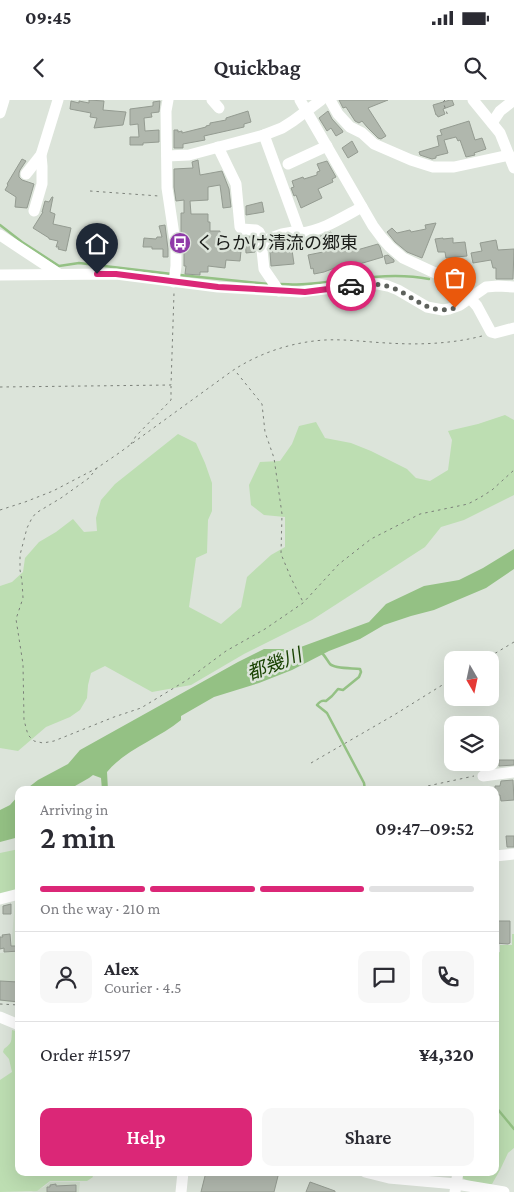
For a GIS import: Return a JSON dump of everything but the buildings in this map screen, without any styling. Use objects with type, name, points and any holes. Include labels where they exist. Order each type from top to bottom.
[{"type":"street","points":[[0,113],[4,100]]},
{"type":"street","points":[[26,174],[41,155],[58,100]]},
{"type":"street","points":[[168,100],[166,111],[167,197],[176,248],[174,282]]},
{"type":"street","points":[[300,100],[373,226],[390,247],[403,258],[454,282],[481,312],[489,330],[493,333],[514,328]]},
{"type":"street","points":[[167,156],[189,155],[264,135],[282,128],[321,100]]},
{"type":"street","points":[[330,100],[338,114],[350,127],[362,133],[374,144],[433,167],[454,167],[510,155]]},
{"type":"street","points":[[473,100],[500,133],[514,168]]},
{"type":"street","points":[[492,123],[500,111],[514,100]]},
{"type":"street","points":[[264,135],[298,231]]},
{"type":"street","points":[[288,164],[327,146]]},
{"type":"street","points":[[218,148],[236,184],[240,227],[259,232],[263,241],[264,269],[279,291]]},
{"type":"street","points":[[34,211],[42,184],[41,155]]},
{"type":"street","points":[[263,241],[282,234],[298,231],[308,233],[362,207]]},
{"type":"street","points":[[0,235],[59,274]]},
{"type":"street","points":[[0,275],[116,274],[218,287],[305,292],[378,284],[398,290],[427,307],[443,310],[460,305],[489,286],[514,287]]},
{"type":"street","points":[[483,776],[514,772]]},
{"type":"street","points":[[499,856],[514,854]]},
{"type":"street","points":[[0,898],[15,895]]},
{"type":"street","points":[[0,1017],[15,1023]]},
{"type":"street","points":[[181,1192],[183,1176]]},
{"type":"street","points":[[381,1176],[457,1183],[475,1190],[504,1192]]},
{"type":"path","points":[[445,100],[443,102],[448,116]]},
{"type":"path","points":[[90,191],[167,197]]},
{"type":"path","points":[[130,446],[136,436],[171,400],[174,282]]},
{"type":"path","points":[[0,510],[53,491],[97,468],[232,371],[271,351],[324,340],[406,344],[438,343],[465,340],[493,333]]},
{"type":"path","points":[[237,373],[262,404],[265,432],[274,458],[282,514],[281,554],[303,603]]},
{"type":"path","points":[[0,387],[171,385]]},
{"type":"path","points":[[97,468],[89,478],[36,513],[27,528],[20,555],[23,598],[16,619],[23,664],[24,720],[28,735],[34,740],[43,743],[54,741],[142,708],[186,680],[226,651],[303,603],[339,564],[371,539],[420,514],[468,504],[492,490],[514,470]]},
{"type":"path","points":[[499,651],[514,642]]},
{"type":"path","points":[[311,763],[444,684]]},
{"type":"path","points":[[427,786],[471,776],[483,776]]},
{"type":"path","points":[[0,1004],[15,1006]]},
{"type":"shaded area","points":[[505,415],[514,420],[514,495],[464,520],[441,527],[425,547],[312,620],[244,654],[191,685],[152,692],[105,666],[91,673],[87,698],[80,710],[70,717],[46,727],[18,751],[0,748],[0,586],[12,582],[23,572],[25,558],[39,542],[73,519],[84,532],[97,531],[96,518],[101,500],[115,484],[178,434],[196,443],[212,483],[212,511],[208,520],[207,553],[196,558],[189,607],[221,624],[241,607],[247,577],[271,555],[285,547],[285,517],[264,515],[251,505],[249,485],[260,462],[280,461],[292,444],[299,426],[316,422],[325,438],[351,443],[371,451],[407,469],[416,478],[430,481],[448,470],[452,440],[448,431]]},
{"type":"shaded area","points":[[15,850],[15,897],[0,900],[0,853]]},
{"type":"shaded area","points":[[15,898],[15,1003],[0,1001],[0,953],[11,952]]},
{"type":"shaded area","points":[[512,934],[514,934],[514,1148],[508,1153],[499,1172],[499,952],[500,945],[512,945]]},
{"type":"shaded area","points":[[12,1030],[15,1031],[15,1176],[92,1176],[87,1181],[50,1181],[37,1191],[0,1192],[0,1080],[12,1072],[9,1059],[3,1052],[11,1041]]},
{"type":"shaded area","points":[[461,1176],[497,1176],[492,1184],[476,1184]]},
{"type":"shaded area","points":[[50,1182],[80,1182],[79,1192],[31,1192],[44,1187]]},
{"type":"water","name":"都幾川","points":[[514,549],[514,569],[486,588],[434,610],[384,625],[360,639],[329,651],[292,670],[214,697],[181,716],[181,720],[172,727],[133,750],[115,764],[107,772],[108,786],[102,786],[101,778],[93,775],[75,786],[30,786],[68,764],[80,750],[264,649],[298,648],[369,622],[386,604],[424,586],[459,580]]},
{"type":"water","points":[[15,799],[15,838],[0,842],[0,810],[10,805]]},
{"type":"waterway","points":[[0,225],[59,266],[79,263],[172,274]]},
{"type":"waterway","points":[[180,275],[269,284]]},
{"type":"waterway","points":[[279,284],[303,284],[383,276],[429,279]]},
{"type":"waterway","points":[[322,653],[332,666],[360,669],[361,672],[359,677],[343,690],[338,689],[326,701],[321,701],[317,705],[327,713],[364,786]]},
{"type":"waterway","points":[[499,1111],[514,1129]]},
{"type":"way so far","points":[[351,286],[378,284],[388,286],[432,309],[455,308]]},
{"type":"place","name":"くらかけ清流の郷東","points":[[180,243]]},
{"type":"route","points":[[97,274],[116,274],[218,287],[305,292],[351,286]]}]
